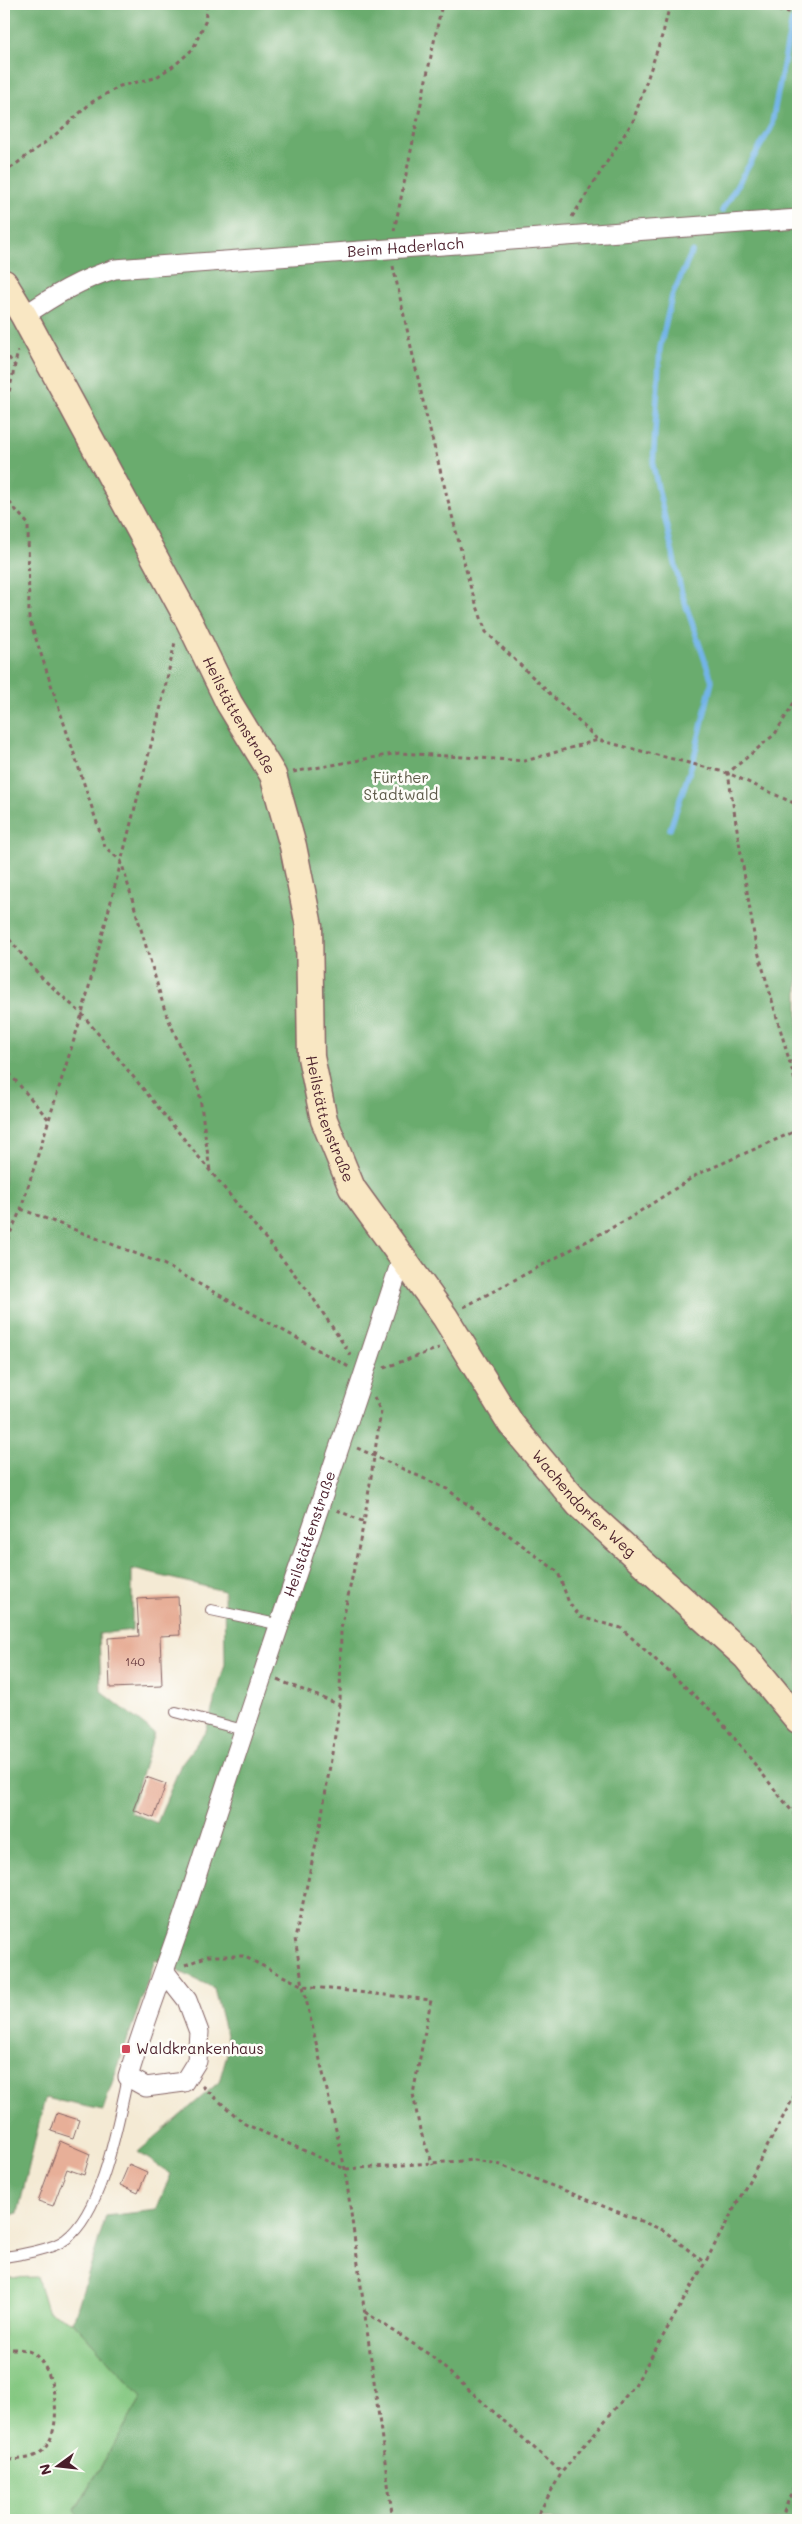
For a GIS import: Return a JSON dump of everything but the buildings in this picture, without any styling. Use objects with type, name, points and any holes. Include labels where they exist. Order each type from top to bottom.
[{"type":"street","name":"Beim Haderlach","points":[[24,316],[52,296],[90,276],[115,269],[798,219]]},
{"type":"street","name":"Heilstättenstraße","points":[[4,284],[24,316],[189,621],[229,703],[273,775],[293,846],[309,926],[311,1057],[324,1120],[352,1188],[402,1258],[165,1972],[128,2077]]},
{"type":"street","name":"Wachendorfer Weg","points":[[402,1258],[446,1317],[511,1424],[579,1505],[746,1658],[798,1720]]},
{"type":"street","points":[[128,2077],[146,2087],[184,2082],[197,2061],[199,2032],[186,2000],[165,1972]]},
{"type":"lane","points":[[211,1610],[281,1625]]},
{"type":"lane","points":[[176,1712],[244,1730]]},
{"type":"lane","points":[[4,2257],[24,2255],[66,2240],[89,2213],[108,2159],[128,2077]]},
{"type":"path","points":[[4,173],[55,135],[92,102],[120,86],[155,78],[176,64],[193,48],[205,22],[207,4]]},
{"type":"path","points":[[442,4],[390,250],[429,429],[471,588],[486,632],[598,740],[728,773],[798,805]]},
{"type":"path","points":[[560,237],[633,121],[670,4]]},
{"type":"path","points":[[763,4],[780,11],[798,13]]},
{"type":"path","points":[[4,352],[16,367],[4,415]]},
{"type":"path","points":[[4,496],[28,524],[29,618],[105,847],[120,861],[165,1012],[199,1090],[210,1172]]},
{"type":"path","points":[[4,1246],[21,1209],[82,1014],[120,861],[162,706],[176,638],[189,621]]},
{"type":"path","points":[[728,773],[775,734],[798,696]]},
{"type":"path","points":[[273,775],[399,753],[525,761],[598,740]]},
{"type":"path","points":[[728,773],[755,942],[798,1091]]},
{"type":"path","points":[[4,933],[41,977],[82,1014],[309,1292],[364,1376],[381,1412],[364,1522],[341,1630],[340,1705],[320,1826],[296,1939],[303,1986],[345,2169],[393,2520]]},
{"type":"path","points":[[4,1067],[49,1121]]},
{"type":"path","points":[[446,1317],[628,1219],[698,1174],[798,1130]]},
{"type":"path","points":[[21,1209],[163,1264],[364,1376],[460,1341]]},
{"type":"path","points":[[375,1456],[447,1489],[558,1572],[569,1603],[580,1617],[621,1628],[708,1708],[798,1819]]},
{"type":"path","points":[[321,1504],[364,1522]]},
{"type":"path","points":[[264,1674],[340,1705]]},
{"type":"path","points":[[165,1972],[208,1956],[243,1956],[303,1986],[431,2000],[413,2094],[420,2130],[434,2165]]},
{"type":"path","points":[[189,2074],[245,2124],[345,2169],[434,2165],[475,2160],[498,2164],[663,2230],[705,2263]]},
{"type":"path","points":[[535,2520],[562,2472],[635,2385],[705,2263],[798,2089]]},
{"type":"path","points":[[365,2312],[430,2355],[562,2472]]},
{"type":"path","points":[[4,2349],[33,2353],[46,2367],[54,2386],[56,2403],[55,2420],[49,2442],[36,2456],[4,2461]]},
{"type":"path","points":[[4,2395],[7,2404],[4,2416]]},
{"type":"path","points":[[781,2520],[798,2475]]},
{"type":"green space","name":"Fürther Stadtwald","points":[[4,4],[798,4],[798,2520],[83,2520],[75,2511],[142,2397],[73,2322],[106,2216],[156,2210],[171,2174],[138,2152],[219,2082],[229,2047],[214,1988],[155,1960],[103,2110],[45,2098],[18,2213],[4,2217]],"holes":[[[132,1569],[224,1591],[225,1664],[206,1731],[181,1764],[157,1823],[130,1812],[154,1733],[101,1691],[99,1634],[132,1630]]]},
{"type":"green space","points":[[37,2277],[47,2310],[73,2322],[142,2397],[75,2510],[83,2520],[4,2520],[4,2278]]},
{"type":"waterway","points":[[796,8],[797,4]]},
{"type":"waterway","points":[[722,211],[771,128],[792,20]]},
{"type":"waterway","points":[[670,829],[694,758],[712,681],[682,594],[653,466],[660,348],[672,296],[692,252]]},
{"type":"place","name":"Waldkrankenhaus","points":[[126,2049]]}]
